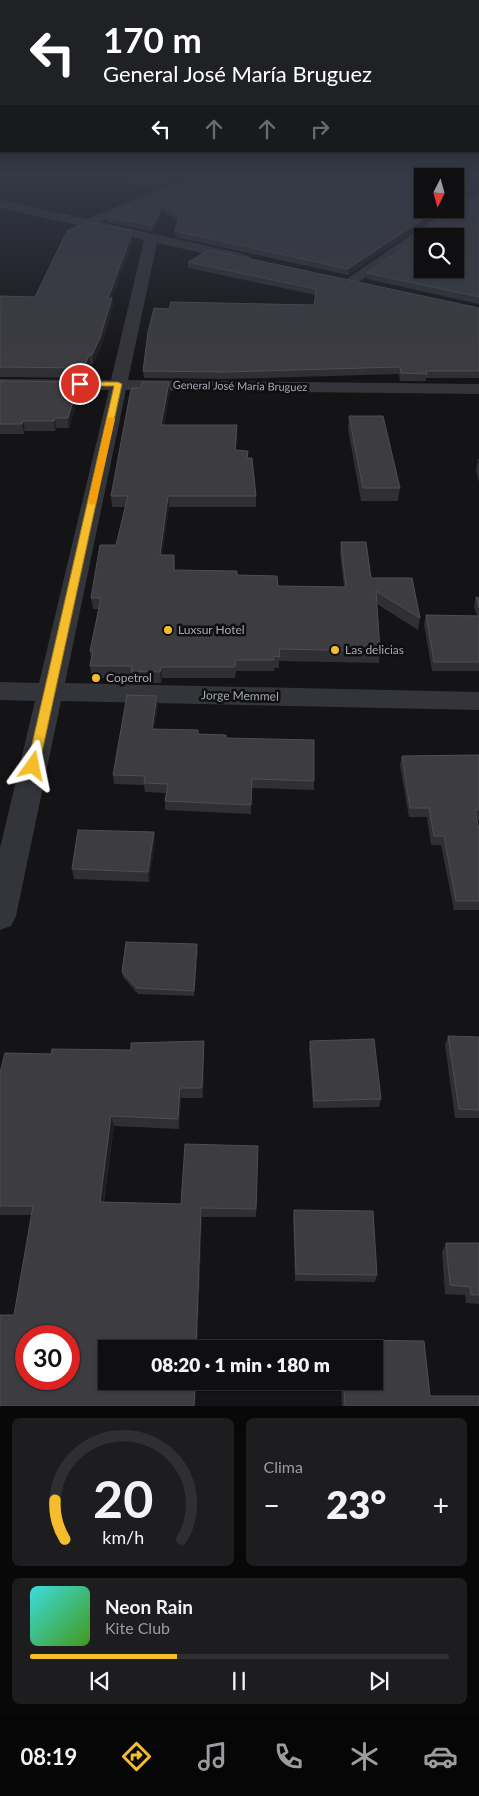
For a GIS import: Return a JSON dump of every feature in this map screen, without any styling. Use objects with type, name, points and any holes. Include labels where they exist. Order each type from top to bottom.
[{"type":"street","points":[[0,916],[150,242]]},
{"type":"street","points":[[163,242],[256,261]]},
{"type":"street","points":[[370,285],[346,280],[401,242]]},
{"type":"street","name":"General José María Bruguez","points":[[0,384],[479,388]]},
{"type":"street","name":"Jorge Memmel","points":[[0,691],[479,701]]},
{"type":"building","points":[[62,242],[129,242],[108,298],[112,298],[100,338],[92,355],[89,355],[84,368],[0,367],[0,296],[35,297]]},
{"type":"building","points":[[223,242],[389,242],[348,269]]},
{"type":"building","points":[[414,242],[414,278],[464,278],[464,242],[479,242],[479,297],[367,273]]},
{"type":"building","points":[[209,250],[479,308],[479,371],[426,371],[427,374],[401,373],[400,367],[224,372],[143,371],[148,332],[154,308],[169,309],[171,302],[314,305],[316,289],[188,262]]},
{"type":"building","points":[[0,381],[79,382],[68,418],[55,418],[54,421],[23,421],[22,424],[0,424]]},
{"type":"building","points":[[142,382],[169,382],[161,425],[237,425],[235,450],[248,451],[247,458],[252,458],[256,496],[168,496],[160,555],[174,555],[174,570],[237,571],[237,575],[277,576],[278,586],[346,587],[341,542],[366,542],[371,578],[412,578],[420,618],[376,591],[380,651],[279,649],[280,657],[274,656],[274,660],[236,660],[235,667],[161,667],[160,672],[131,671],[132,666],[90,666],[93,651],[90,651],[101,598],[91,598],[100,545],[116,545],[128,496],[111,496],[130,394],[132,388],[141,388]]},
{"type":"building","points":[[349,416],[383,416],[400,488],[363,488]]},
{"type":"building","points":[[426,615],[479,616],[479,662],[434,662]]},
{"type":"building","points":[[127,695],[157,696],[152,729],[198,730],[198,734],[226,735],[226,738],[314,740],[314,781],[252,779],[251,805],[165,801],[168,784],[144,783],[145,776],[113,775]]},
{"type":"building","points":[[479,755],[479,810],[475,810],[479,830],[479,901],[456,901],[444,836],[434,836],[429,808],[410,808],[402,756]]},
{"type":"building","points":[[78,830],[154,832],[148,872],[72,869]]},
{"type":"building","points":[[126,942],[197,944],[194,991],[137,988],[122,972]]},
{"type":"building","points":[[448,1036],[479,1037],[479,1110],[459,1109]]},
{"type":"building","points":[[374,1039],[381,1099],[314,1101],[310,1041]]},
{"type":"building","points":[[204,1041],[202,1088],[180,1088],[178,1119],[111,1116],[100,1202],[181,1204],[185,1144],[258,1146],[256,1209],[201,1208],[196,1340],[98,1340],[98,1390],[195,1390],[194,1406],[0,1406],[0,1315],[14,1315],[33,1206],[0,1206],[0,1073],[5,1053],[51,1054],[52,1049],[131,1050],[131,1043]]},
{"type":"building","points":[[294,1210],[373,1211],[377,1275],[296,1274]]},
{"type":"building","points":[[446,1243],[479,1243],[479,1295],[471,1295],[470,1287],[450,1285]]},
{"type":"building","points":[[383,1341],[424,1341],[430,1396],[479,1396],[479,1406],[345,1406],[344,1390],[383,1390]]},
{"type":"slow traffic","points":[[92,503],[111,419]]},
{"type":"place","name":"Luxsur Hotel","points":[[168,630]]},
{"type":"place","name":"Las delicias","points":[[335,650]]},
{"type":"place","name":"Copetrol","points":[[96,678]]},
{"type":"route","points":[[33,766],[118,384],[80,384]]}]
